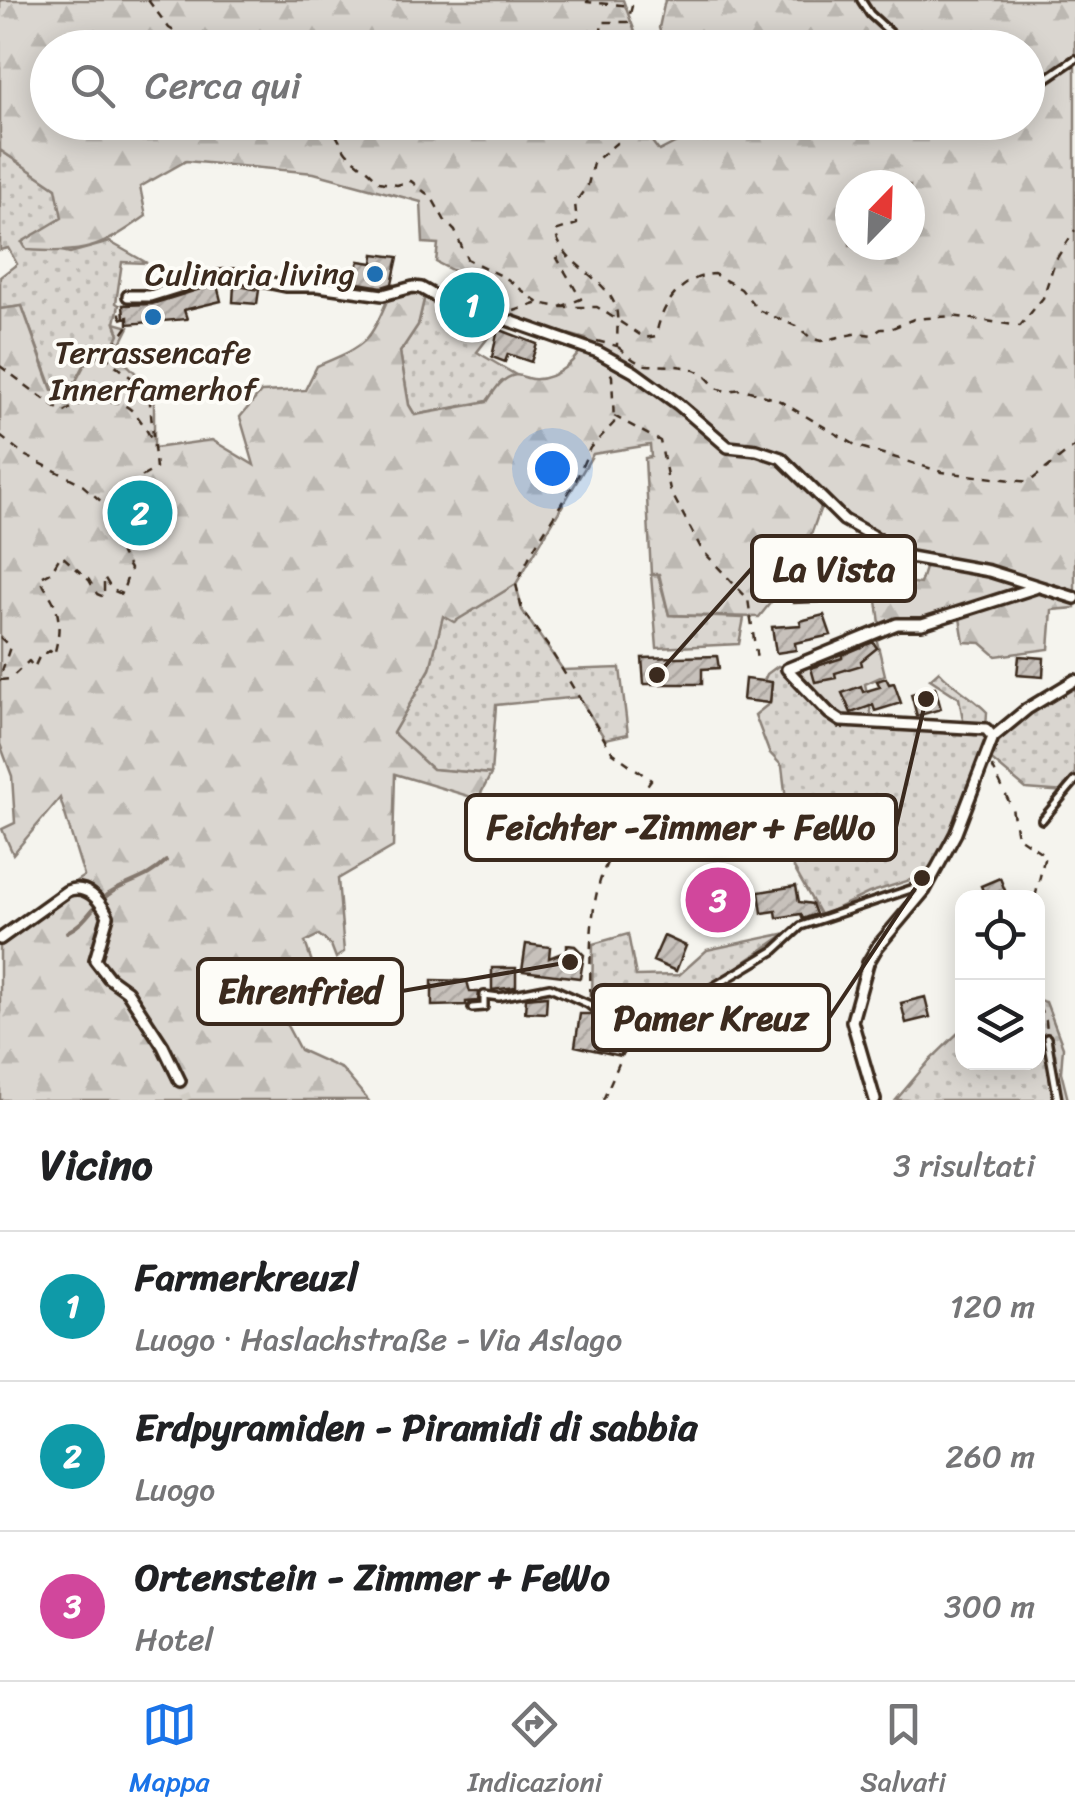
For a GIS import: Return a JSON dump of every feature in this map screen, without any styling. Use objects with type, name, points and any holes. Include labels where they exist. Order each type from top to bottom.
[{"type":"street","points":[[128,296],[150,296],[212,277],[233,275],[286,286],[318,286],[383,296],[421,288],[484,322],[507,320],[598,352],[678,404],[728,447],[758,450],[781,458],[844,520],[910,557],[989,570],[1075,598]]},
{"type":"street","points":[[992,737],[986,729],[964,726],[841,720],[829,713],[787,670],[897,624],[922,624],[1036,587]]},
{"type":"street","points":[[874,1100],[852,1021],[868,963],[925,890],[956,833],[992,737],[1026,710],[1075,680]]},
{"type":"street","points":[[0,939],[76,887],[93,896],[108,916],[96,960],[109,978],[127,991],[180,1080]]},
{"type":"lane","points":[[861,0],[887,30]]},
{"type":"lane","points":[[1045,79],[1075,59]]},
{"type":"lane","points":[[1042,820],[1075,781]]},
{"type":"lane","points":[[472,1008],[484,1007],[484,995],[500,997],[550,987],[588,1004],[606,1018],[634,1024],[683,1005],[775,950],[801,926],[914,888],[925,890]]},
{"type":"lane","points":[[1047,1038],[1058,1100]]},
{"type":"path","points":[[148,0],[172,30]]},
{"type":"path","points":[[589,0],[632,6],[628,22],[602,22],[601,30]]},
{"type":"path","points":[[341,140],[347,153],[369,168],[379,182],[396,185],[410,181],[432,198],[468,259],[506,278],[539,302],[559,307],[598,307],[645,338],[656,336],[664,308],[688,282],[714,274],[741,289],[758,310],[821,340],[872,335],[914,319],[952,316],[1020,326],[1042,298],[1055,260],[1075,230]]},
{"type":"path","points":[[617,346],[616,307],[599,284],[558,246],[555,231],[577,224],[574,203],[588,186],[593,163],[620,140]]},
{"type":"path","points":[[559,307],[582,299],[557,258],[570,258]]},
{"type":"path","points":[[111,510],[120,494],[142,520],[140,477],[156,469],[150,392],[109,360],[127,326],[120,316],[120,303],[128,296]]},
{"type":"path","points":[[506,313],[539,302]]},
{"type":"path","points":[[588,1004],[596,899],[605,866],[634,820],[640,793],[652,780],[612,752],[522,610],[516,584],[590,448],[614,424],[612,376],[592,345],[597,340],[617,346],[633,360],[650,365],[658,362],[690,367],[708,376],[715,388],[743,390],[778,400],[857,446],[942,472],[1029,482],[1075,446]]},
{"type":"path","points":[[0,366],[63,412],[82,403],[125,403],[136,411],[152,439]]},
{"type":"path","points":[[613,415],[660,440],[670,490],[702,550],[748,599],[757,660]]},
{"type":"path","points":[[0,436],[26,456],[80,484],[116,513],[121,554],[130,569],[122,594],[112,590],[104,577],[104,597],[61,556],[51,572],[41,577],[57,613],[60,634],[54,656],[50,652],[40,655],[34,668],[29,660],[10,680],[0,679],[10,647],[0,637]]},
{"type":"path","points":[[986,756],[1012,808],[1017,836],[1045,855],[1037,890]]},
{"type":"path","points":[[1045,1019],[1047,1038]]},
{"type":"path","points":[[603,1100],[624,1052],[625,1024]]},
{"type":"green space","points":[[0,0],[623,0],[634,30],[30,30],[30,140],[651,140],[659,151],[680,140],[1045,140],[1045,30],[660,30],[665,0],[1075,0],[1075,608],[1052,610],[1049,649],[996,656],[981,643],[964,642],[959,612],[881,631],[874,578],[920,584],[927,562],[869,536],[823,501],[800,566],[759,617],[669,615],[659,574],[651,574],[645,458],[651,457],[650,445],[593,454],[516,584],[454,622],[443,616],[430,669],[393,733],[432,769],[491,774],[478,799],[395,774],[393,847],[338,879],[344,952],[336,958],[331,945],[319,935],[305,942],[315,971],[274,1001],[300,1050],[342,1069],[368,1100],[0,1100],[0,931],[84,876],[60,798],[13,854],[2,829],[15,823],[12,776],[0,744],[0,309],[22,306],[52,390],[69,394],[85,364],[112,349],[119,334],[115,323],[129,327],[116,353],[154,392],[154,448],[212,440],[254,465],[240,417],[261,392],[305,390],[317,366],[356,348],[370,335],[389,296],[413,289],[426,291],[418,325],[400,352],[409,405],[415,415],[487,402],[511,376],[550,376],[572,361],[586,339],[500,315],[473,298],[475,282],[436,262],[438,244],[423,243],[421,202],[314,173],[186,161],[140,187],[146,216],[116,236],[78,250],[27,250],[22,242],[62,218],[56,188],[0,150]]},
{"type":"green space","points":[[0,150],[56,188],[63,218],[23,242],[70,253],[110,242],[147,263],[122,262],[115,323],[119,334],[112,349],[85,364],[70,394],[53,390],[22,306],[0,309],[0,277],[17,264],[8,248],[0,250]]},
{"type":"green space","points":[[426,291],[498,325],[477,352],[516,375],[501,382],[487,401],[415,415],[409,405],[400,352],[418,325]]},
{"type":"green space","points":[[651,575],[658,575],[669,615],[744,618],[739,644],[657,648]]},
{"type":"green space","points":[[516,584],[522,610],[563,670],[620,668],[628,734],[605,739],[579,697],[496,705],[491,774],[432,769],[392,734],[430,669],[443,615],[454,621]]},
{"type":"green space","points":[[875,633],[885,675],[865,684],[873,722],[841,721],[788,669]]},
{"type":"green space","points":[[778,666],[787,669],[837,718],[964,725],[959,698],[930,679],[939,671],[987,712],[986,729],[992,736],[1075,680],[1075,781],[1066,792],[1026,789],[987,756],[983,757],[936,860],[920,877],[869,893],[821,916],[794,868],[782,766],[769,752],[755,715],[770,703],[772,683],[764,681]]},
{"type":"green space","points":[[787,933],[703,989],[630,1021],[616,1020],[592,1002],[593,944],[628,934],[636,976],[679,975],[707,950]]},
{"type":"green space","points":[[1046,1002],[1063,1047],[1061,1072],[1068,1100],[896,1100],[955,1036],[955,1070],[1045,1070]]},
{"type":"building","points":[[374,254],[398,257],[392,284],[382,287],[352,282],[359,261],[373,263]]},
{"type":"building","points":[[217,285],[221,301],[184,310],[187,319],[128,324],[128,317],[124,318],[123,305],[152,304]]},
{"type":"building","points":[[234,285],[259,290],[257,304],[233,302]]},
{"type":"building","points":[[498,329],[537,344],[531,362],[508,354],[505,362],[492,357]]},
{"type":"building","points":[[818,580],[819,602],[793,603],[792,581]]},
{"type":"building","points":[[824,615],[831,635],[795,643],[796,650],[776,653],[772,627],[801,625],[800,621]]},
{"type":"building","points":[[873,642],[877,648],[861,661],[862,665],[835,673],[836,678],[815,682],[811,668]]},
{"type":"building","points":[[717,656],[719,668],[702,669],[702,684],[644,684],[642,658]]},
{"type":"building","points":[[1019,656],[1044,658],[1043,677],[1017,675]]},
{"type":"building","points":[[886,678],[889,684],[894,683],[901,703],[875,711],[873,705],[851,713],[842,693],[861,686],[863,692],[880,687],[877,681]]},
{"type":"building","points":[[745,679],[772,682],[770,703],[743,700]]},
{"type":"building","points":[[935,687],[941,709],[917,716],[911,694]]},
{"type":"building","points":[[1000,878],[1005,890],[983,890],[981,886]]},
{"type":"building","points":[[796,886],[799,902],[812,904],[816,914],[803,919],[801,914],[777,918],[776,911],[762,913],[759,892]]},
{"type":"building","points":[[734,896],[734,904],[746,902],[747,922],[703,925],[701,904],[714,903],[713,898]]},
{"type":"building","points":[[664,936],[686,946],[676,971],[653,961]]},
{"type":"building","points":[[526,944],[550,947],[549,958],[567,951],[567,945],[575,946],[584,955],[580,978],[522,971]]},
{"type":"building","points":[[492,968],[516,968],[516,987],[492,990]]},
{"type":"building","points":[[432,980],[467,981],[470,992],[479,992],[478,1001],[432,1006]]},
{"type":"building","points":[[752,985],[756,1007],[719,1012],[715,993]]},
{"type":"building","points":[[547,996],[546,1013],[525,1012],[526,998]]},
{"type":"building","points":[[925,997],[930,1017],[906,1023],[901,1003]]},
{"type":"building","points":[[580,1014],[591,1014],[602,1023],[604,1034],[622,1037],[621,1056],[575,1046]]},
{"type":"waterway","points":[[67,932],[109,894],[166,861]]},
{"type":"tunnel","points":[[180,1081],[187,1100]]},
{"type":"place","name":"Culinaria living","points":[[375,274]]},
{"type":"place","name":"Farmerkreuzl","points":[[472,305]]},
{"type":"place","name":"Terrassencafe Innerfamerhof","points":[[153,317]]},
{"type":"place","name":"Erdpyramiden - Piramidi di sabbia","points":[[140,513]]},
{"type":"place","name":"La Vista","points":[[657,675]]},
{"type":"place","name":"Feichter -Zimmer + FeWo","points":[[926,699]]},
{"type":"place","name":"Pamer Kreuz","points":[[922,878]]},
{"type":"place","name":"Ortenstein - Zimmer + FeWo","points":[[718,900]]},
{"type":"place","name":"Ehrenfried","points":[[570,962]]}]
